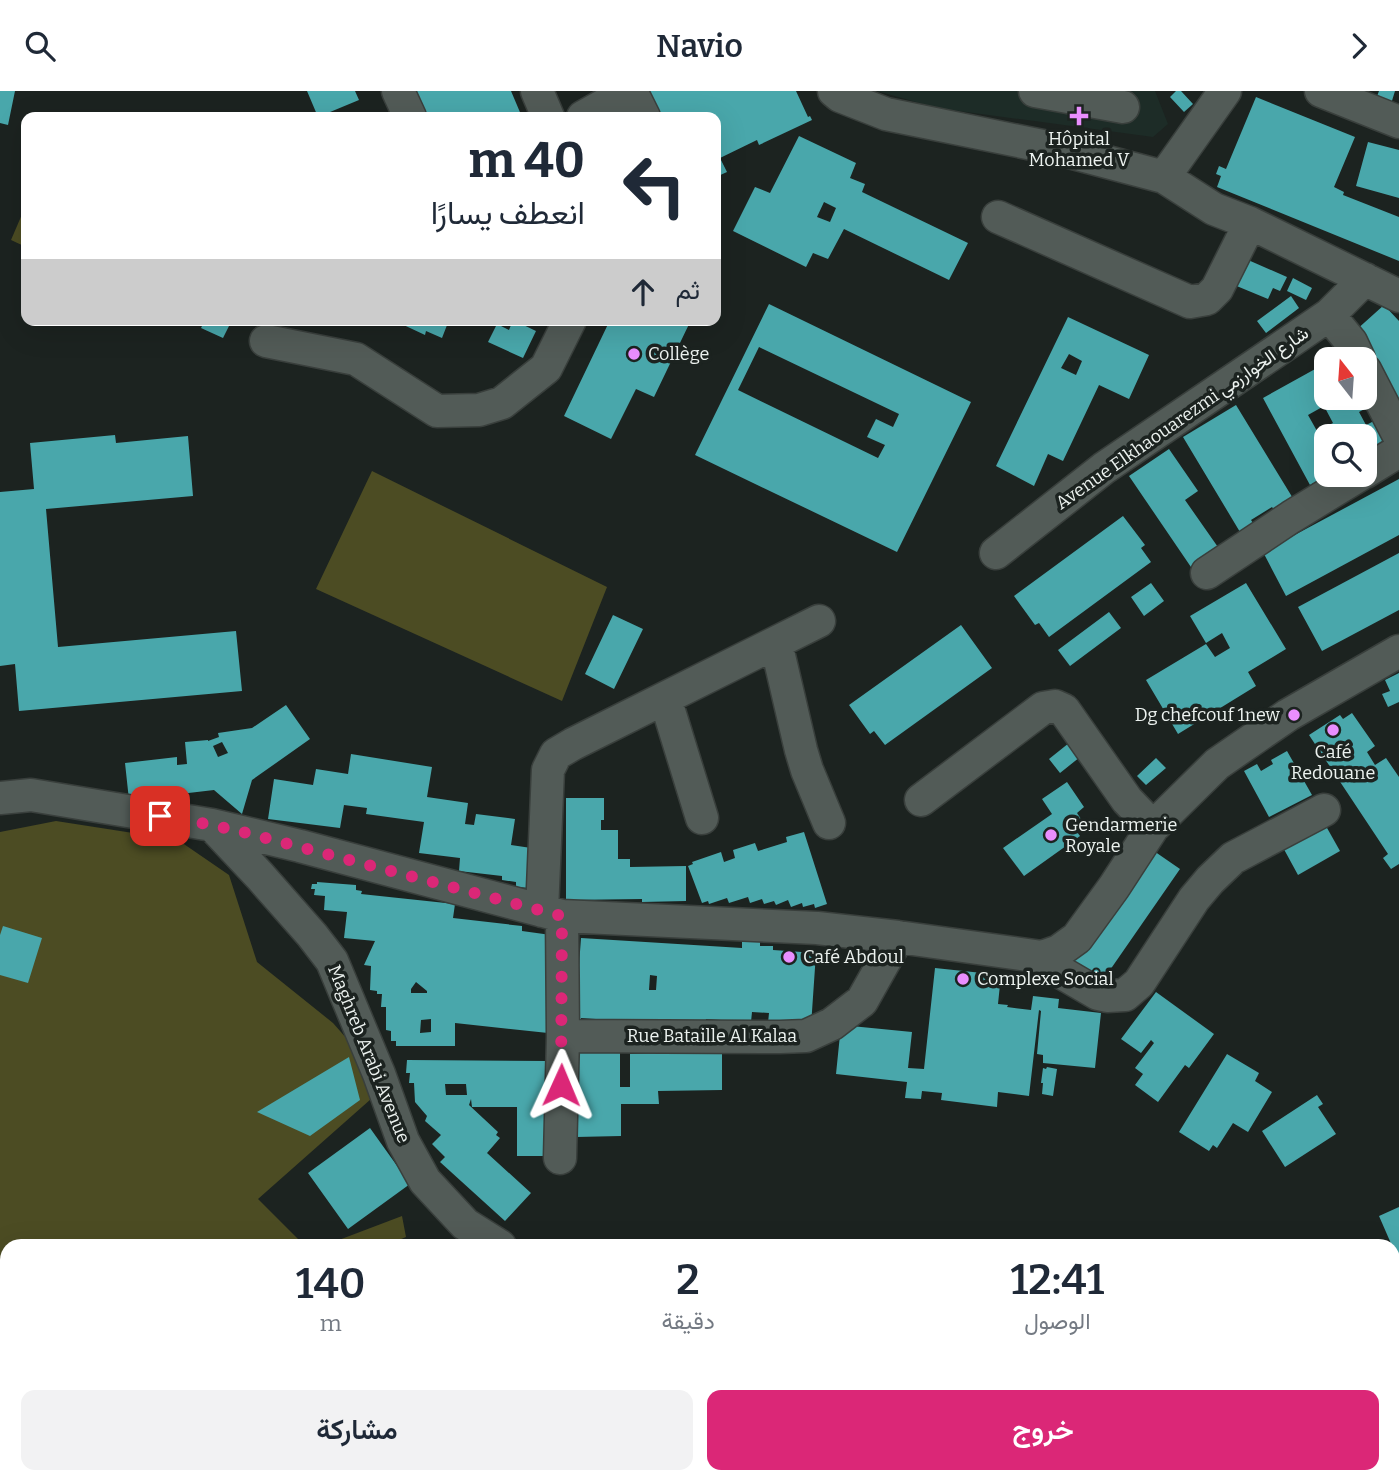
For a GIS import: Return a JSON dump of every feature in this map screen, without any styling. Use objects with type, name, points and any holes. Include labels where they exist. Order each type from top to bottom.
[{"type":"street","points":[[398,91],[408,112]]},
{"type":"street","points":[[537,91],[546,112]]},
{"type":"street","points":[[592,112],[630,91],[641,112]]},
{"type":"street","points":[[834,91],[840,96],[886,114],[1062,150],[1164,177],[1214,209],[1250,223],[1399,296]]},
{"type":"street","points":[[1035,91],[1123,107]]},
{"type":"street","points":[[1164,177],[1225,91]]},
{"type":"street","points":[[1321,91],[1399,122]]},
{"type":"street","points":[[998,217],[1190,302],[1207,299],[1217,289],[1250,223]]},
{"type":"street","name":"Avenue Elkhaouarezmi شارع الخوارزمي","points":[[996,553],[1104,468],[1329,316],[1365,279]]},
{"type":"street","points":[[1329,316],[1353,347]]},
{"type":"street","points":[[266,341],[356,359],[437,411],[479,410],[502,403],[546,368],[567,326]]},
{"type":"street","points":[[1377,393],[1399,436]]},
{"type":"street","points":[[1377,464],[1399,451]]},
{"type":"street","points":[[1207,573],[1340,487]]},
{"type":"street","points":[[560,1158],[562,1036],[552,914],[548,770],[556,754],[573,744],[819,621]]},
{"type":"street","points":[[776,643],[801,750],[829,823]]},
{"type":"street","points":[[0,781],[15,797],[212,825],[552,914],[817,928],[1042,957],[1059,951],[1077,938],[1153,827],[1217,764],[1288,715],[1399,651]]},
{"type":"street","points":[[665,698],[702,818]]},
{"type":"street","points":[[921,800],[1043,708],[1055,705],[1064,710],[1127,800],[1153,827]]},
{"type":"street","points":[[1042,957],[1062,973],[1098,994],[1125,995],[1139,983],[1194,899],[1233,858],[1324,810]]},
{"type":"street","name":"Maghreb Arabi Avenue","points":[[212,825],[332,961],[379,1074],[402,1141],[425,1181],[465,1224],[489,1239]]},
{"type":"street","name":"Rue Bataille Al Kalaa","points":[[562,1036],[806,1035],[832,1024],[862,1000],[898,937]]},
{"type":"shaded area","name":"Hôpital Mohamed V","points":[[877,91],[1155,91],[1168,124],[1153,137],[937,108]]},
{"type":"shaded area","points":[[21,217],[21,245],[11,240]]},
{"type":"shaded area","points":[[372,471],[607,587],[562,701],[316,589]]},
{"type":"shaded area","points":[[56,821],[178,840],[229,875],[257,962],[333,1023],[355,1048],[371,1099],[258,1199],[298,1239],[0,1239],[0,832]]},
{"type":"shaded area","points":[[402,1216],[406,1237],[401,1239],[341,1239]]},
{"type":"building","points":[[0,91],[15,91],[8,125],[0,123]]},
{"type":"building","points":[[307,91],[355,91],[359,100],[330,112],[316,112]]},
{"type":"building","points":[[413,91],[511,91],[520,112],[423,112]]},
{"type":"building","points":[[647,91],[796,91],[812,120],[759,145],[757,140],[721,158],[721,112],[658,112]]},
{"type":"building","points":[[1176,91],[1181,91],[1193,104],[1184,112],[1170,97]]},
{"type":"building","points":[[1379,91],[1395,91],[1391,104],[1376,99]]},
{"type":"building","points":[[1256,97],[1355,137],[1334,187],[1344,192],[1343,195],[1399,217],[1399,261],[1217,187],[1221,176],[1216,174],[1219,166],[1226,169]]},
{"type":"building","points":[[799,136],[856,163],[850,178],[865,184],[862,192],[968,243],[949,280],[844,229],[828,259],[813,253],[806,267],[733,231],[755,187],[770,193]],"holes":[[[824,202],[836,208],[830,222],[817,217]]]},
{"type":"building","points":[[1368,142],[1399,150],[1399,198],[1356,186]]},
{"type":"building","points":[[721,160],[727,172],[721,175]]},
{"type":"building","points":[[1239,256],[1287,277],[1280,291],[1273,288],[1268,299],[1227,282]]},
{"type":"building","points":[[1293,278],[1312,288],[1306,300],[1287,291]]},
{"type":"building","points":[[1291,296],[1299,308],[1266,333],[1257,321]]},
{"type":"building","points":[[769,304],[971,402],[897,552],[695,455]],"holes":[[[759,347],[899,414],[893,427],[876,419],[867,437],[885,445],[878,458],[738,390]]]},
{"type":"building","points":[[1384,305],[1399,321],[1399,399],[1377,375],[1377,347],[1351,347],[1345,340]]},
{"type":"building","points":[[1068,317],[1149,355],[1129,399],[1099,385],[1063,461],[1048,454],[1034,486],[996,466]],"holes":[[[1069,354],[1082,361],[1076,375],[1061,368]]]},
{"type":"building","points":[[202,326],[229,326],[223,338],[201,328]]},
{"type":"building","points":[[406,326],[447,326],[442,338],[426,331],[425,335]]},
{"type":"building","points":[[496,326],[509,330],[511,326],[526,326],[536,331],[523,358],[488,342]]},
{"type":"building","name":"Collège","points":[[607,326],[688,326],[654,397],[636,389],[611,439],[564,416]]},
{"type":"building","points":[[1314,370],[1314,410],[1317,410],[1308,415],[1314,426],[1314,483],[1310,485],[1263,398]]},
{"type":"building","points":[[1236,405],[1294,500],[1275,511],[1272,507],[1251,520],[1253,523],[1240,532],[1183,437]]},
{"type":"building","points":[[1326,410],[1363,410],[1359,412],[1365,424],[1331,424],[1333,423]]},
{"type":"building","points":[[1380,418],[1392,440],[1377,448],[1377,424],[1368,424]]},
{"type":"building","points":[[115,435],[116,443],[188,436],[193,496],[46,509],[58,647],[236,631],[242,691],[19,711],[15,664],[0,666],[0,492],[34,489],[30,443]]},
{"type":"building","points":[[1169,449],[1198,491],[1185,500],[1220,550],[1193,570],[1129,476]]},
{"type":"building","points":[[1399,479],[1399,535],[1286,596],[1263,552]]},
{"type":"building","points":[[1123,516],[1145,545],[1141,548],[1151,562],[1049,637],[1039,623],[1035,625],[1014,596]]},
{"type":"building","points":[[1399,553],[1399,610],[1322,651],[1298,607]]},
{"type":"building","points":[[1151,583],[1164,601],[1144,616],[1131,597]]},
{"type":"building","points":[[1246,583],[1286,649],[1248,672],[1256,686],[1178,734],[1146,680],[1206,644],[1215,657],[1230,648],[1222,633],[1206,643],[1190,616]]},
{"type":"building","points":[[1109,612],[1121,628],[1070,666],[1058,650]]},
{"type":"building","points":[[613,615],[643,629],[614,689],[585,674]]},
{"type":"building","points":[[961,625],[992,668],[885,745],[874,731],[870,734],[849,705]]},
{"type":"building","points":[[1399,673],[1399,702],[1388,707],[1382,694],[1390,691],[1385,680]]},
{"type":"building","points":[[286,705],[310,739],[252,780],[242,814],[214,790],[129,800],[125,763],[177,757],[177,765],[187,764],[185,742],[208,741],[219,737],[218,733],[252,728]],"holes":[[[222,742],[228,753],[218,757],[213,746]]]},
{"type":"building","points":[[1352,713],[1375,746],[1367,752],[1375,765],[1386,758],[1399,777],[1399,864],[1391,869],[1383,858],[1388,854],[1309,735],[1340,715],[1343,719]]},
{"type":"building","points":[[1074,739],[1085,753],[1060,773],[1049,759]]},
{"type":"building","points":[[1287,751],[1312,795],[1269,817],[1244,771],[1257,764],[1261,771],[1273,764],[1271,760]]},
{"type":"building","points":[[351,754],[432,767],[427,797],[468,803],[465,824],[474,825],[476,814],[515,819],[511,845],[538,849],[532,888],[516,887],[516,882],[502,880],[502,876],[459,871],[460,858],[419,853],[424,822],[366,814],[367,808],[344,805],[340,828],[268,819],[274,779],[313,785],[316,769],[348,774]]},
{"type":"building","points":[[1156,758],[1166,768],[1146,785],[1137,776]]},
{"type":"building","points":[[1067,782],[1084,807],[1077,813],[1083,822],[1074,828],[1080,836],[1024,876],[1003,848],[1052,814],[1042,799]]},
{"type":"building","points":[[566,798],[604,798],[601,830],[618,830],[618,859],[630,859],[630,867],[686,866],[686,901],[566,900]]},
{"type":"building","points":[[1322,819],[1340,851],[1298,875],[1280,842]]},
{"type":"building","points":[[804,832],[827,904],[815,908],[814,904],[803,907],[802,903],[791,907],[788,900],[776,905],[774,901],[764,904],[762,899],[750,903],[748,897],[729,903],[727,898],[709,904],[708,901],[702,903],[688,866],[693,864],[692,862],[721,852],[724,862],[735,858],[733,850],[755,843],[758,851],[787,842],[786,837]]},
{"type":"building","points":[[1151,849],[1180,869],[1101,983],[1072,962]]},
{"type":"building","points":[[312,884],[356,885],[356,890],[362,891],[361,894],[455,904],[453,918],[522,926],[522,931],[551,935],[546,994],[553,995],[548,1033],[455,1023],[455,1046],[396,1046],[396,1041],[391,1041],[391,1031],[386,1030],[386,1007],[381,1007],[382,994],[370,990],[371,966],[364,965],[375,941],[344,938],[347,912],[324,910],[325,896],[314,895],[315,889],[311,889]],"holes":[[[416,982],[427,991],[427,993],[411,993]],[[431,1019],[431,1032],[420,1033],[421,1020]]]},
{"type":"building","points":[[3,926],[42,938],[28,983],[0,975],[0,935]]},
{"type":"building","points":[[581,938],[742,948],[742,941],[760,942],[760,946],[773,946],[773,950],[816,953],[811,1026],[768,1023],[769,1013],[752,1012],[751,1022],[706,1019],[705,1024],[670,1024],[581,1018],[581,1021],[575,1020]],"holes":[[[650,975],[657,976],[656,990],[649,990]]]},
{"type":"building","points":[[935,968],[1001,975],[998,1004],[1008,1005],[1007,1007],[1031,1010],[1033,996],[1059,999],[1058,1008],[1101,1013],[1095,1068],[1043,1063],[1043,1055],[1037,1054],[1039,1010],[1029,1096],[998,1092],[997,1107],[941,1100],[942,1093],[922,1091],[921,1099],[905,1098],[907,1082],[836,1074],[841,1025],[912,1032],[908,1068],[924,1069]]},
{"type":"building","points":[[1156,992],[1214,1034],[1189,1068],[1185,1065],[1158,1102],[1135,1085],[1143,1074],[1135,1068],[1154,1043],[1151,1040],[1141,1053],[1121,1039]]},
{"type":"building","points":[[611,1048],[611,1052],[620,1052],[620,1087],[630,1087],[630,1054],[722,1051],[722,1090],[658,1091],[659,1104],[621,1104],[621,1136],[576,1137],[575,1052],[580,1052],[580,1049]]},
{"type":"building","points":[[1227,1054],[1259,1073],[1255,1081],[1272,1092],[1248,1132],[1233,1123],[1217,1148],[1213,1145],[1209,1151],[1179,1132]]},
{"type":"building","points":[[349,1057],[360,1100],[310,1136],[257,1112]]},
{"type":"building","points":[[407,1060],[547,1061],[547,1156],[517,1156],[517,1107],[472,1107],[471,1099],[469,1105],[498,1132],[496,1135],[500,1138],[487,1153],[531,1193],[505,1221],[440,1162],[445,1157],[432,1144],[441,1135],[425,1121],[427,1116],[415,1102],[414,1083],[409,1083],[410,1073],[406,1073]],"holes":[[[445,1084],[466,1084],[467,1095],[446,1095]]]},
{"type":"building","points":[[1043,1068],[1057,1069],[1053,1096],[1042,1094]]},
{"type":"building","points":[[1317,1095],[1323,1104],[1318,1107],[1336,1134],[1285,1167],[1262,1131]]},
{"type":"building","points":[[370,1128],[410,1184],[348,1229],[308,1173]]},
{"type":"building","points":[[1399,1207],[1399,1239],[1389,1239],[1379,1216]]},
{"type":"place","name":"Hôpital Mohamed V","points":[[1079,116]]},
{"type":"place","name":"Collège","points":[[634,354]]},
{"type":"place","name":"Dg chefcouf 1new","points":[[1294,715]]},
{"type":"place","name":"Café Redouane","points":[[1333,730]]},
{"type":"place","name":"Gendarmerie Royale","points":[[1051,835]]},
{"type":"place","name":"Café Abdoul","points":[[789,957]]},
{"type":"place","name":"Complexe Social","points":[[963,979]]},
{"type":"route","points":[[160,816],[300,846],[562,916],[561,1085]]}]
